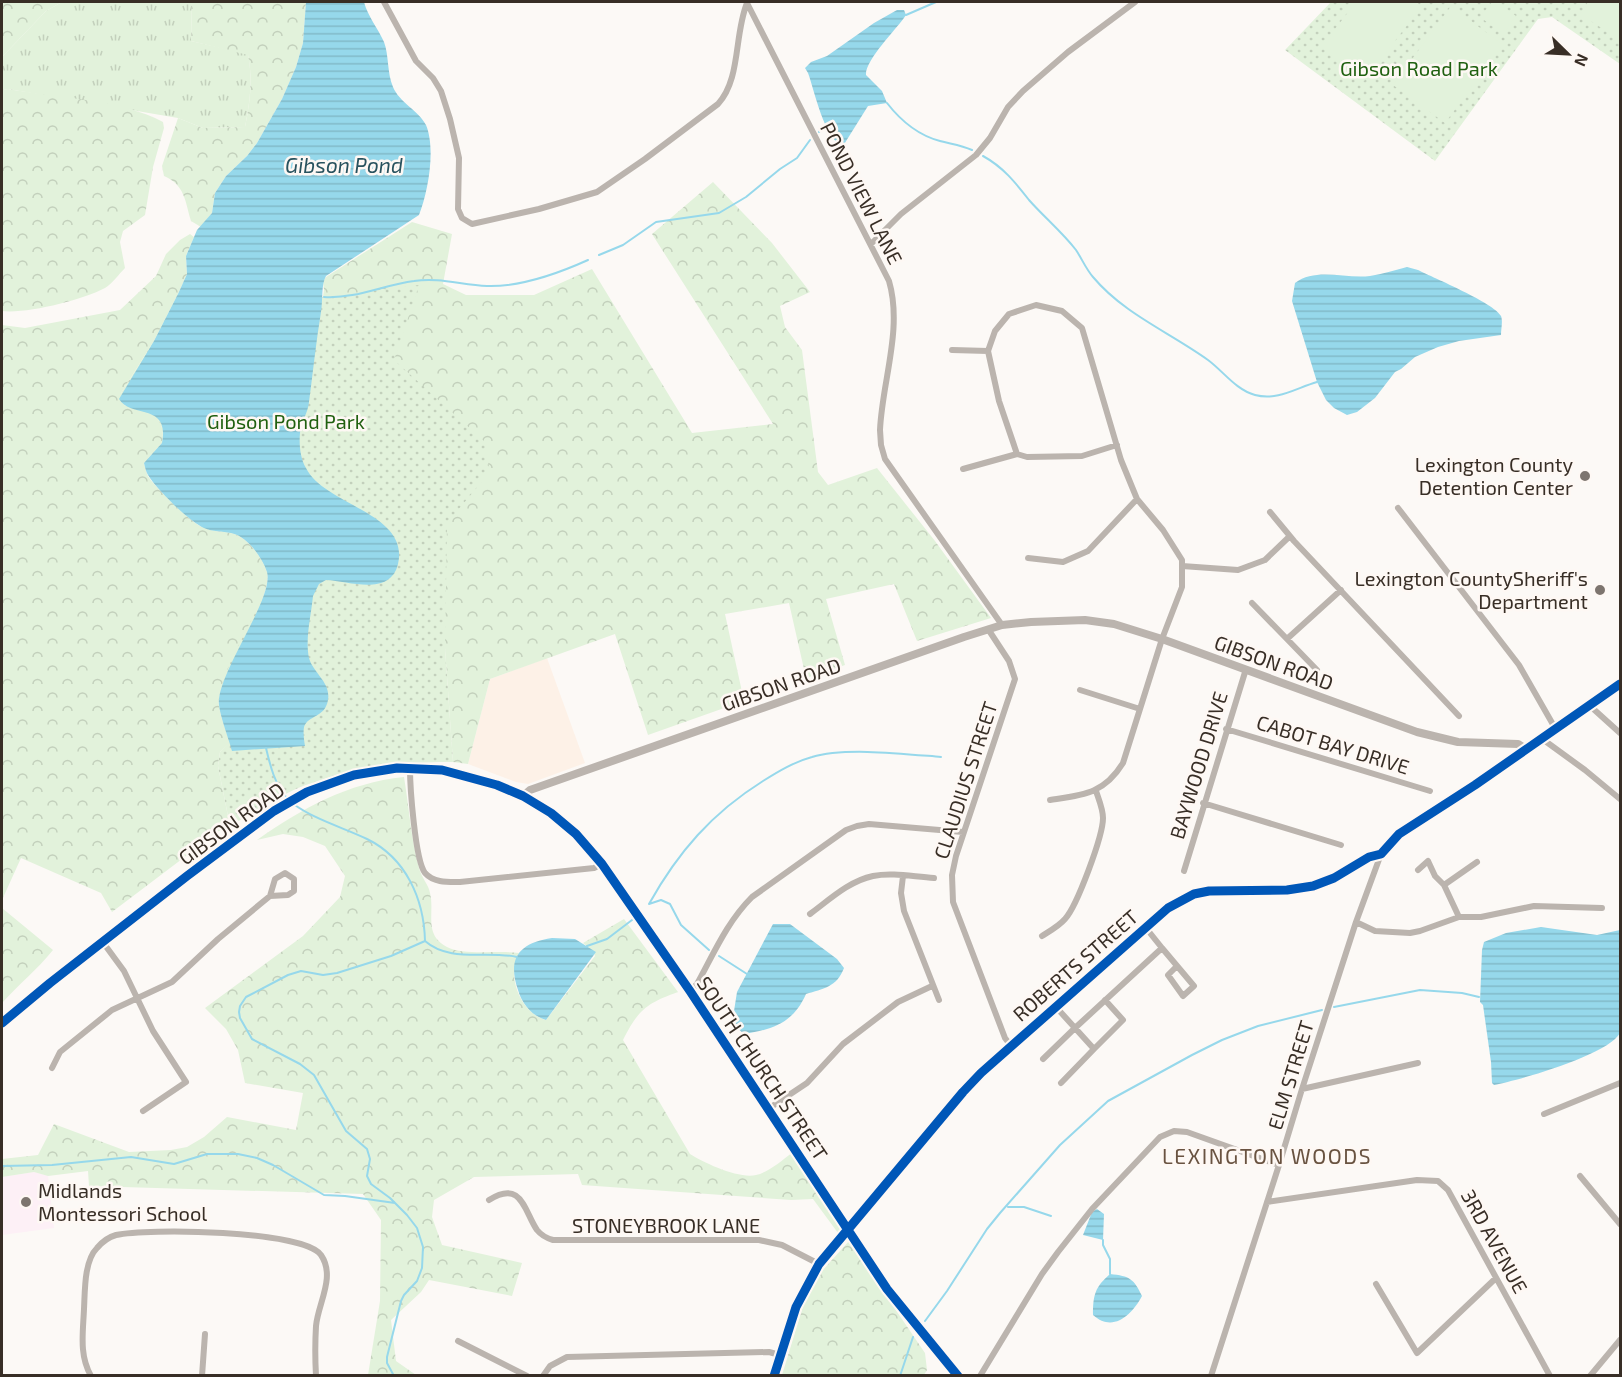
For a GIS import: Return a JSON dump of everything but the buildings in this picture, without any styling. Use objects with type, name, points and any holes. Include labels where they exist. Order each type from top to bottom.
[{"type":"street","name":"POND VIEW LANE","points":[[384,2],[416,61],[433,78],[441,91],[460,165],[458,209],[462,218],[472,224],[539,209],[597,192],[718,104],[727,93],[732,79],[739,26],[747,2]]},
{"type":"street","name":"POND VIEW LANE","points":[[747,2],[889,281],[892,302],[891,339],[880,422],[881,445],[885,459],[1002,625]]},
{"type":"street","points":[[871,244],[901,214],[981,150],[1000,119],[1023,91],[1068,52],[1135,2]]},
{"type":"street","points":[[1017,454],[999,401],[988,351],[995,331],[1008,315],[1036,305],[1062,311],[1082,328],[1117,445],[1137,499],[1163,530],[1182,560],[1182,588],[1162,639],[1123,763],[1111,779],[1096,791],[1050,800]]},
{"type":"street","points":[[952,350],[988,351]]},
{"type":"street","points":[[963,469],[1017,454],[1027,457],[1082,456],[1117,445]]},
{"type":"street","points":[[1028,558],[1063,562],[1088,551],[1137,499]]},
{"type":"street","points":[[1398,508],[1519,665],[1555,728]]},
{"type":"street","points":[[1270,512],[1460,716]]},
{"type":"street","points":[[1182,566],[1238,570],[1265,560],[1290,536]]},
{"type":"street","points":[[1288,639],[1341,590]]},
{"type":"street","points":[[1252,603],[1317,670]]},
{"type":"street","name":"GIBSON ROAD","points":[[2,1023],[102,941],[274,811],[316,788],[364,772],[410,768],[458,773],[492,783],[523,796],[530,790],[1002,625],[1091,620],[1126,627],[1440,739],[1479,744],[1518,744],[1526,749]]},
{"type":"street","name":"CLAUDIUS STREET","points":[[988,629],[1009,661],[1015,679],[963,832],[952,875],[953,902],[1005,1038],[1011,1046]]},
{"type":"street","name":"BAYWOOD DRIVE","points":[[1184,871],[1246,669]]},
{"type":"street","points":[[1526,749],[1620,684]]},
{"type":"street","points":[[1080,690],[1140,709]]},
{"type":"street","points":[[1589,705],[1620,733]]},
{"type":"street","name":"CABOT BAY DRIVE","points":[[1226,729],[1430,791]]},
{"type":"street","points":[[1541,738],[1620,799]]},
{"type":"street","name":"ROBERTS STREET","points":[[774,1376],[796,1306],[819,1264],[847,1228],[963,1092],[1011,1046],[1168,908],[1194,894],[1209,891],[1300,889],[1334,878],[1369,857],[1381,854],[1399,834],[1526,749]]},
{"type":"street","points":[[410,768],[411,804],[420,860],[426,873],[434,879],[444,882],[460,882],[594,868],[602,864]]},
{"type":"street","points":[[1042,936],[1070,913],[1093,855],[1100,836],[1103,818],[1096,791]]},
{"type":"street","name":"SOUTH CHURCH STREET","points":[[523,796],[547,810],[568,827],[602,864],[690,991],[887,1289],[957,1376]]},
{"type":"street","points":[[1203,803],[1341,845]]},
{"type":"street","points":[[690,991],[697,984],[731,922],[752,897],[846,830],[869,824],[963,832]]},
{"type":"street","name":"ELM STREET","points":[[1211,1376],[1356,922],[1381,854]]},
{"type":"street","points":[[1418,870],[1428,861],[1444,885],[1459,917]]},
{"type":"street","points":[[1444,885],[1477,862]]},
{"type":"street","points":[[52,1068],[60,1052],[118,1006],[172,982],[218,939],[270,896],[278,876],[285,873],[292,876],[296,887],[292,893],[270,896]]},
{"type":"street","points":[[810,914],[846,888],[863,879],[882,875],[934,878]]},
{"type":"street","points":[[903,876],[901,893],[904,911],[939,1000]]},
{"type":"street","points":[[1356,922],[1375,931],[1410,933],[1420,932],[1459,917],[1481,917],[1547,905],[1602,908]]},
{"type":"street","points":[[1146,928],[1194,986],[1183,996],[1168,975],[1177,966]]},
{"type":"street","points":[[102,941],[124,971],[153,1031],[186,1082],[143,1111]]},
{"type":"street","points":[[1042,1059],[1162,948]]},
{"type":"street","points":[[768,1109],[807,1083],[843,1044],[898,1002],[932,986]]},
{"type":"street","points":[[1061,1083],[1123,1020],[1105,1000]]},
{"type":"street","points":[[1056,1007],[1094,1049]]},
{"type":"street","points":[[1302,1089],[1418,1063]]},
{"type":"street","points":[[1544,1114],[1620,1083]]},
{"type":"street","points":[[980,1376],[1042,1274],[1058,1252],[1092,1209],[1160,1137],[1174,1131],[1187,1132],[1279,1165]]},
{"type":"street","points":[[1580,1176],[1620,1224]]},
{"type":"street","name":"3RD AVENUE","points":[[1267,1202],[1417,1180],[1438,1181],[1448,1190],[1550,1376]]},
{"type":"street","name":"STONEYBROOK LANE","points":[[489,1200],[508,1193],[518,1198],[526,1206],[537,1231],[544,1237],[559,1241],[759,1240],[782,1245],[819,1264]]},
{"type":"street","points":[[91,1376],[84,1362],[82,1342],[87,1278],[93,1253],[112,1236],[151,1232],[254,1235],[292,1241],[316,1250],[324,1261],[327,1273],[316,1324],[314,1356],[316,1376]]},
{"type":"street","name":"STONEYBROOK LANE","points":[[540,1244],[544,1237]]},
{"type":"street","points":[[1376,1284],[1417,1353],[1496,1278]]},
{"type":"street","points":[[201,1376],[205,1334]]},
{"type":"street","points":[[1590,1376],[1620,1340]]},
{"type":"street","points":[[458,1341],[527,1376]]},
{"type":"street","points":[[543,1376],[556,1362],[574,1356],[769,1352],[780,1355]]},
{"type":"shaded area","points":[[547,658],[585,763],[528,784],[516,782],[468,764],[490,679]]},
{"type":"shaded area","name":"Midlands Montessori School","points":[[34,1172],[48,1176],[54,1228],[2,1235],[2,1177]]},
{"type":"green space","points":[[2,2],[62,2],[46,11],[2,57]]},
{"type":"green space","points":[[62,2],[192,2],[191,41],[248,54],[250,91],[245,127],[203,128],[178,118],[8,89],[2,90],[2,57],[46,11]]},
{"type":"green space","points":[[190,2],[306,2],[303,43],[296,67],[282,99],[257,143],[226,176],[215,193],[212,213],[201,227],[191,221],[180,189],[164,176],[162,166],[178,118],[203,128],[245,127],[251,82],[248,55],[191,41],[192,3]]},
{"type":"green space","name":"Gibson Road Park","points":[[1331,2],[1620,2],[1620,64],[1552,17],[1538,19],[1435,161],[1285,50]]},
{"type":"green space","points":[[1356,2],[1416,2],[1422,6],[1364,81],[1321,47]]},
{"type":"green space","points":[[1492,2],[1497,2],[1516,16],[1503,34],[1480,17]]},
{"type":"green space","points":[[1588,2],[1620,2],[1620,40],[1580,14]]},
{"type":"green space","points":[[1451,6],[1503,45],[1445,123],[1393,85]]},
{"type":"green space","points":[[2,90],[109,104],[147,115],[163,122],[164,128],[153,167],[145,215],[123,231],[120,242],[125,268],[108,286],[95,293],[54,305],[2,311]]},
{"type":"green space","points":[[713,182],[772,243],[810,292],[780,306],[785,327],[802,350],[818,472],[828,485],[877,468],[935,541],[991,618],[917,641],[894,584],[826,599],[845,665],[806,678],[789,603],[725,614],[744,701],[648,735],[615,634],[490,679],[468,764],[453,762],[445,648],[306,416],[324,290],[323,281],[412,222],[452,234],[443,284],[466,295],[534,295],[592,269],[692,433],[773,424],[652,234]]},
{"type":"green space","points":[[190,234],[194,237],[186,256],[187,274],[154,341],[121,393],[124,405],[154,415],[161,425],[162,443],[144,463],[151,481],[195,523],[243,538],[258,554],[267,572],[263,598],[229,668],[219,699],[230,743],[220,752],[218,766],[230,826],[219,831],[112,912],[101,893],[21,858],[2,900],[2,325],[25,328],[120,310],[156,276],[166,254]]},
{"type":"green space","name":"Gibson Pond Park","points":[[419,285],[394,360],[484,441],[490,472],[447,523],[445,648],[453,762],[381,766],[329,777],[291,791],[230,826],[218,766],[220,752],[230,742],[221,714],[219,698],[230,664],[265,593],[268,584],[266,569],[256,551],[243,538],[203,528],[144,463],[162,443],[160,424],[151,414],[120,402],[121,393],[154,341],[178,294],[324,297]]},
{"type":"green space","points":[[404,777],[416,857],[429,890],[432,929],[440,942],[454,950],[519,953],[514,972],[518,992],[529,1010],[546,1020],[595,956],[593,951],[583,943],[624,919],[678,992],[644,1009],[623,1040],[690,1154],[722,1169],[749,1176],[766,1171],[792,1153],[817,1193],[843,1228],[838,1233],[813,1199],[791,1200],[582,1185],[578,1174],[474,1177],[434,1200],[432,1217],[442,1245],[522,1263],[512,1296],[429,1280],[421,1292],[391,1320],[396,1361],[416,1375],[368,1375],[380,1301],[381,1220],[363,1194],[89,1186],[88,1171],[48,1176],[34,1172],[2,1177],[2,1159],[38,1155],[54,1124],[129,1152],[187,1147],[204,1137],[227,1117],[296,1130],[303,1093],[245,1083],[238,1050],[226,1029],[205,1008],[303,936],[340,897],[345,876],[325,846],[303,837],[283,834],[257,840],[326,799],[363,785]]},
{"type":"green space","points":[[2,908],[53,950],[2,1003]]},
{"type":"green space","points":[[849,1241],[925,1353],[927,1370],[924,1375],[782,1375],[805,1300],[822,1271]]},
{"type":"water","name":"Gibson Pond","points":[[306,2],[364,2],[384,42],[393,87],[423,120],[429,135],[430,170],[419,215],[324,279],[308,406],[300,433],[300,451],[306,468],[316,481],[379,521],[391,533],[398,547],[398,564],[394,574],[387,581],[378,584],[326,580],[319,584],[313,596],[308,651],[311,663],[327,688],[328,700],[324,710],[309,720],[304,727],[305,746],[232,751],[221,717],[219,699],[229,668],[263,598],[267,572],[258,554],[243,538],[198,525],[152,481],[144,463],[162,443],[163,430],[160,422],[155,416],[132,409],[119,399],[154,341],[178,294],[187,274],[186,256],[197,230],[212,213],[215,193],[226,176],[257,143],[282,99],[296,67],[303,43]]},
{"type":"water","points":[[897,10],[904,10],[906,15],[870,61],[866,75],[882,91],[887,103],[868,106],[843,146],[836,142],[825,125],[805,68],[811,62],[827,56]]},
{"type":"water","points":[[1407,267],[1418,270],[1487,304],[1502,318],[1501,335],[1459,341],[1415,357],[1395,372],[1375,398],[1357,412],[1347,415],[1334,408],[1326,400],[1317,382],[1292,301],[1295,283],[1312,276],[1360,277]]},
{"type":"water","points":[[773,924],[790,924],[837,959],[844,968],[833,983],[824,989],[806,994],[789,1018],[765,1030],[744,1034],[735,1026],[734,1011],[737,992]]},
{"type":"water","points":[[1541,927],[1597,935],[1620,930],[1620,1033],[1599,1050],[1582,1058],[1523,1078],[1494,1085],[1483,1005],[1480,1002],[1484,942],[1506,933]]},
{"type":"water","points":[[575,939],[596,952],[546,1020],[536,1016],[525,1005],[518,990],[514,969],[518,954],[524,948],[541,940]]},
{"type":"water","points":[[1097,1209],[1104,1214],[1103,1240],[1083,1235],[1092,1212]]},
{"type":"water","points":[[1110,1274],[1130,1279],[1142,1296],[1133,1310],[1115,1322],[1100,1320],[1093,1315],[1094,1297],[1098,1287]]},
{"type":"waterway","points":[[906,15],[936,2]]},
{"type":"waterway","points":[[887,103],[898,116],[924,135],[972,150]]},
{"type":"waterway","points":[[819,132],[825,126]]},
{"type":"waterway","points":[[599,255],[623,245],[656,222],[719,213],[746,197],[797,158],[810,140]]},
{"type":"waterway","points":[[983,156],[1008,175],[1065,237],[1105,290],[1133,312],[1208,360],[1242,389],[1255,395],[1271,396],[1317,382]]},
{"type":"waterway","points":[[324,297],[347,296],[423,280],[500,286],[551,275],[588,260]]},
{"type":"waterway","points":[[266,748],[276,782],[288,799]]},
{"type":"waterway","points":[[649,904],[672,867],[712,820],[745,793],[787,767],[812,757],[841,752],[941,757]]},
{"type":"waterway","points":[[292,803],[319,819],[367,839],[392,857],[410,881],[416,895],[424,925],[425,941]]},
{"type":"waterway","points":[[649,904],[661,900],[670,904],[681,925],[709,950]]},
{"type":"waterway","points":[[587,946],[607,939],[632,920]]},
{"type":"waterway","points":[[425,941],[435,948],[457,954],[517,957]]},
{"type":"waterway","points":[[394,1376],[387,1363],[387,1357],[401,1301],[417,1281],[422,1268],[423,1247],[417,1228],[390,1198],[371,1184],[367,1176],[370,1159],[367,1149],[346,1131],[314,1075],[300,1064],[252,1039],[239,1012],[246,997],[288,975],[301,971],[323,975],[337,973],[391,956],[425,941]]},
{"type":"waterway","points":[[719,956],[747,974]]},
{"type":"waterway","points":[[1334,1007],[1420,990],[1462,993],[1479,997]]},
{"type":"waterway","points":[[925,1321],[1000,1213],[1060,1145],[1108,1101],[1222,1040],[1258,1026],[1322,1010]]},
{"type":"waterway","points":[[2,1166],[52,1165],[131,1157],[174,1164],[207,1154],[238,1154],[257,1158],[273,1165],[324,1195],[395,1203]]},
{"type":"waterway","points":[[1008,1207],[1024,1207],[1051,1216]]},
{"type":"waterway","points":[[1103,1240],[1110,1259],[1110,1274]]},
{"type":"waterway","points":[[900,1376],[913,1337]]},
{"type":"cycle path","points":[[774,1376],[796,1307],[819,1264],[963,1092],[981,1073],[1168,908],[1194,894],[1209,891],[1287,890],[1313,886],[1334,878],[1369,857],[1381,854],[1399,834],[1475,785],[1620,684]]},
{"type":"cycle path","points":[[2,1023],[187,876],[274,811],[307,792],[354,775],[397,768],[442,770],[497,785],[523,796],[551,813],[576,834],[602,864],[690,991],[887,1289],[958,1376]]},
{"type":"place","name":"Lexington County Detention Center","points":[[1585,476]]},
{"type":"place","name":"Lexington CountySheriff's Department","points":[[1600,590]]},
{"type":"place","name":"Midlands Montessori School","points":[[26,1202]]},
{"type":"district","name":"LEXINGTON WOODS","points":[[1267,1155]]}]
